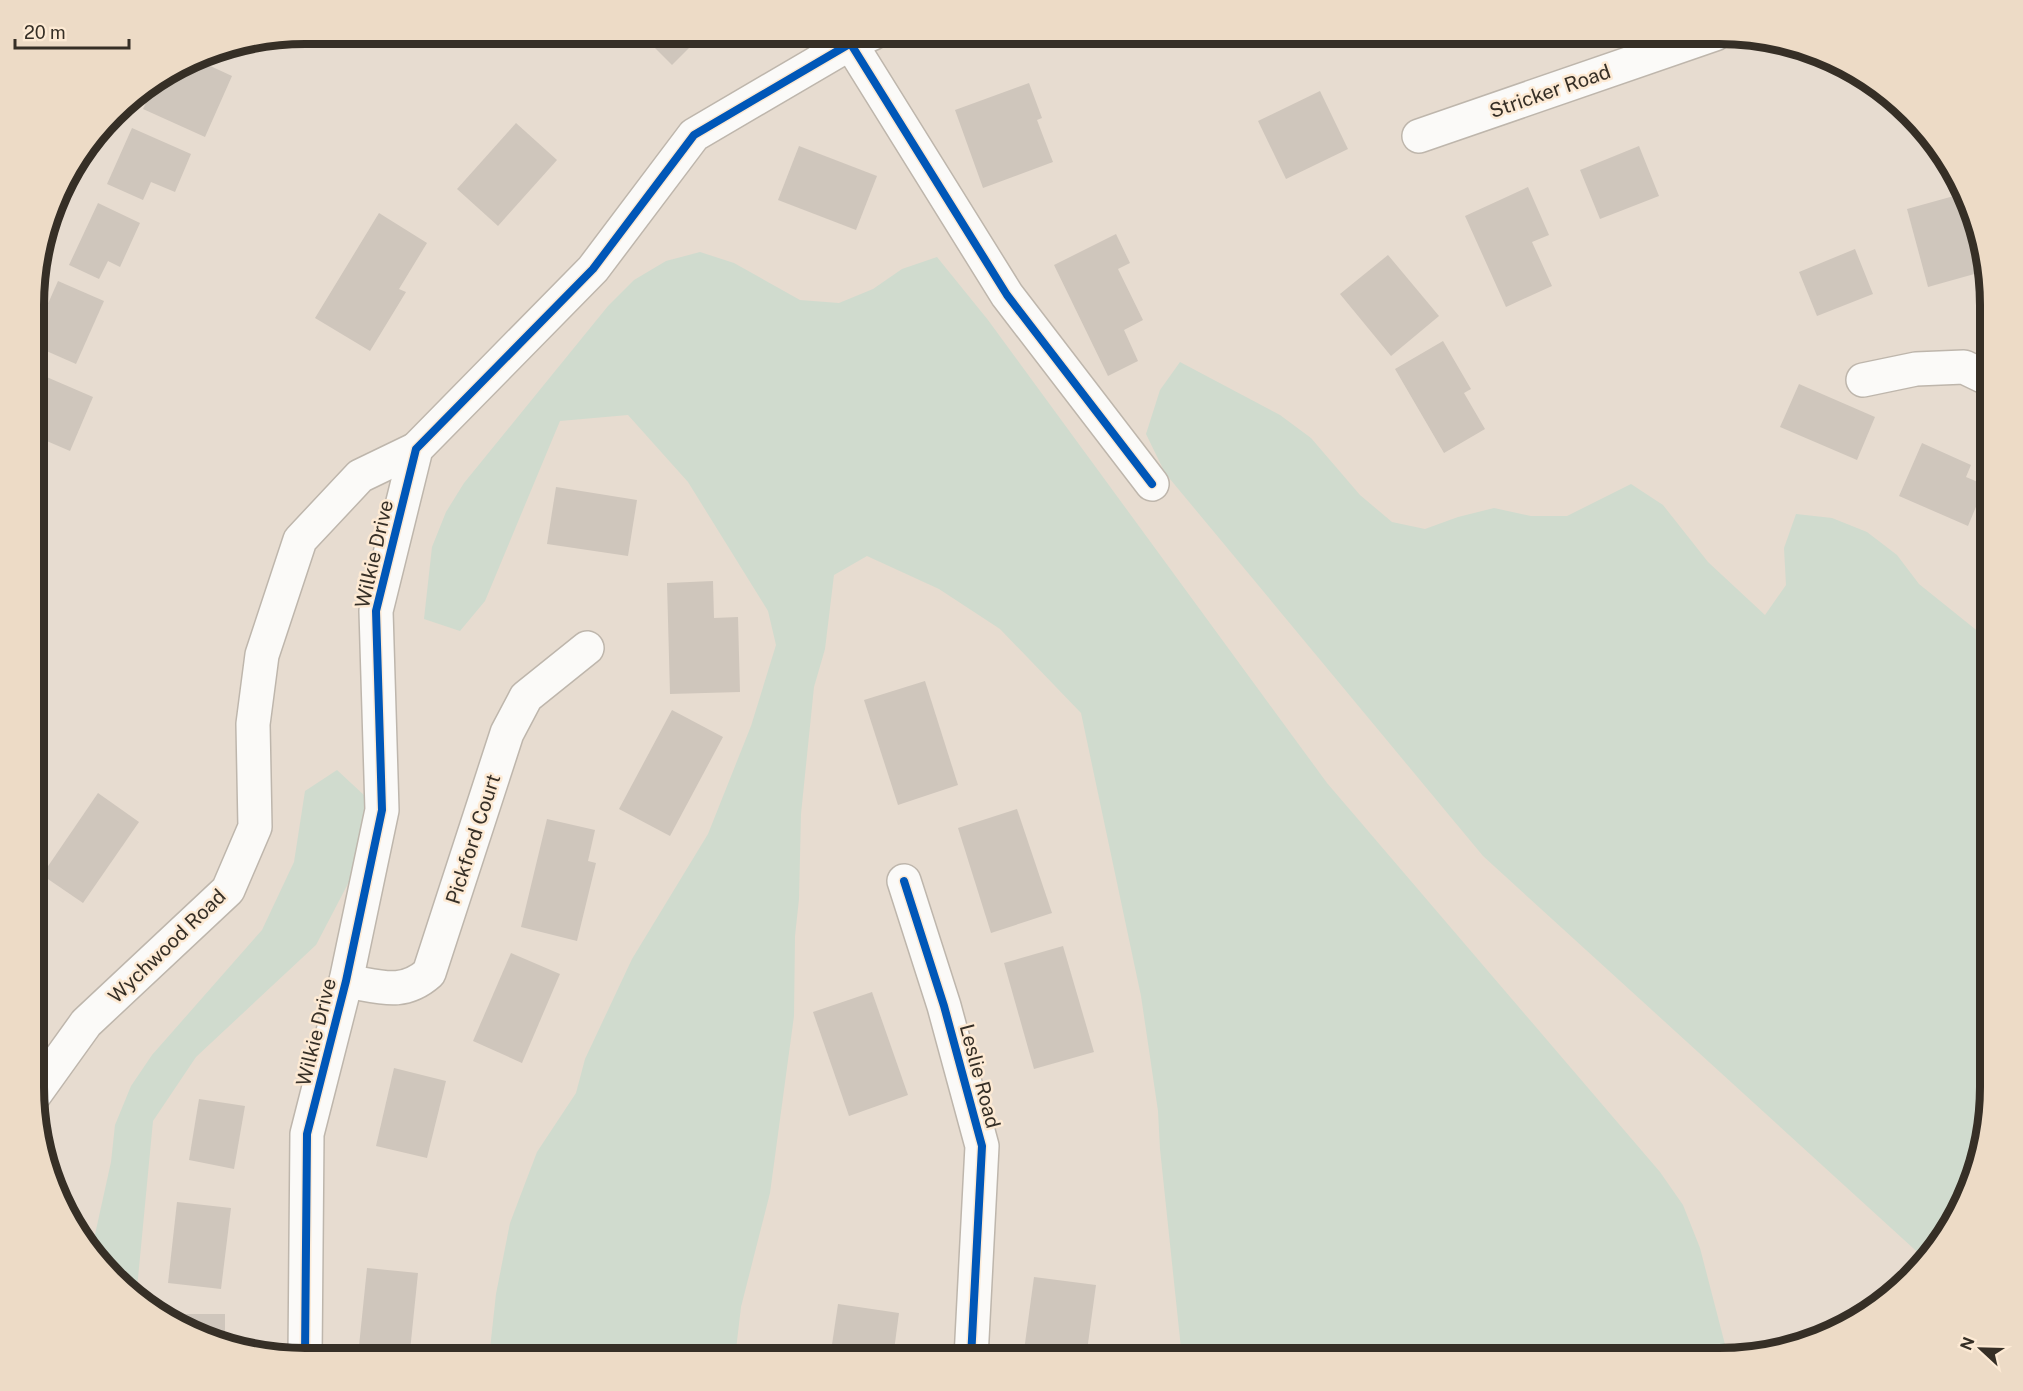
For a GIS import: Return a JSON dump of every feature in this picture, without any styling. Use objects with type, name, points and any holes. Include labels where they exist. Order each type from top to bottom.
[{"type":"street","points":[[416,449],[593,269],[693,135],[843,44]]},
{"type":"street","points":[[861,44],[1007,295],[1152,484]]},
{"type":"street","name":"Stricker Road","points":[[1419,136],[1686,44]]},
{"type":"street","points":[[1863,380],[1916,369],[1964,367],[1980,375]]},
{"type":"street","name":"Wilkie Drive","points":[[304,1348],[307,1134],[346,981],[382,810],[376,611],[416,449]]},
{"type":"street","name":"Wychwood Road","points":[[44,1081],[86,1023],[228,890],[255,827],[253,724],[262,655],[300,540],[360,476],[416,449]]},
{"type":"street","name":"Pickford Court","points":[[346,981],[398,989],[417,983],[429,973],[507,733],[526,697],[586,648]]},
{"type":"street","name":"Leslie Road","points":[[904,880],[944,1006],[982,1146],[971,1348]]},
{"type":"shaded area","points":[[700,252],[734,263],[800,300],[839,303],[873,289],[902,269],[937,257],[988,320],[1327,783],[1660,1172],[1683,1205],[1700,1248],[1726,1348],[1181,1348],[1158,1111],[1141,996],[1081,713],[1000,629],[939,589],[867,556],[834,575],[825,649],[814,687],[801,814],[794,1016],[770,1193],[741,1307],[736,1348],[490,1348],[496,1294],[510,1223],[537,1152],[576,1093],[585,1059],[632,959],[708,834],[751,726],[776,645],[768,611],[688,482],[628,415],[560,421],[485,601],[460,631],[424,619],[432,547],[446,512],[464,483],[608,306],[634,280],[666,261]]},
{"type":"shaded area","points":[[1180,362],[1280,415],[1311,438],[1360,495],[1392,522],[1425,529],[1458,517],[1494,508],[1531,516],[1567,516],[1631,484],[1663,505],[1708,562],[1765,615],[1786,585],[1784,548],[1796,514],[1832,518],[1867,532],[1897,555],[1919,584],[1980,633],[1979,1104],[1971,1154],[1960,1187],[1936,1232],[1919,1254],[1483,856],[1165,473],[1146,434],[1160,390]]},
{"type":"shaded area","points":[[337,770],[365,796],[366,835],[352,876],[316,945],[196,1057],[153,1121],[137,1287],[108,1259],[94,1241],[111,1162],[115,1125],[131,1086],[152,1055],[262,930],[294,862],[305,791]]},
{"type":"building","points":[[651,44],[693,44],[672,65]]},
{"type":"building","points":[[204,63],[232,76],[205,137],[143,109],[150,94],[168,81],[174,84],[178,76]]},
{"type":"building","points":[[1029,83],[1042,118],[1037,120],[1053,162],[983,188],[955,110]]},
{"type":"building","points":[[1320,91],[1348,149],[1286,179],[1258,121]]},
{"type":"building","points":[[516,123],[557,160],[498,226],[457,189]]},
{"type":"building","points":[[132,128],[191,154],[175,192],[151,182],[143,200],[107,184]]},
{"type":"building","points":[[799,146],[877,176],[856,230],[778,200]]},
{"type":"building","points":[[1639,146],[1659,196],[1600,219],[1580,170]]},
{"type":"building","points":[[1528,187],[1549,235],[1532,242],[1552,286],[1506,307],[1465,216]]},
{"type":"building","points":[[1956,195],[1971,237],[1977,273],[1928,287],[1907,209]]},
{"type":"building","points":[[98,203],[140,223],[120,267],[108,261],[99,279],[69,265]]},
{"type":"building","points":[[379,213],[427,243],[399,289],[406,292],[370,351],[315,318]]},
{"type":"building","points":[[1116,234],[1130,263],[1118,269],[1143,320],[1124,330],[1138,361],[1108,376],[1054,265]]},
{"type":"building","points":[[1855,249],[1873,294],[1817,316],[1799,272]]},
{"type":"building","points":[[1388,255],[1439,316],[1391,356],[1340,294]]},
{"type":"building","points":[[58,281],[104,301],[76,364],[44,350],[44,313]]},
{"type":"building","points":[[1443,341],[1471,389],[1464,393],[1485,429],[1444,453],[1395,369]]},
{"type":"building","points":[[44,376],[93,397],[70,451],[44,440]]},
{"type":"building","points":[[1799,384],[1875,417],[1857,460],[1780,427]]},
{"type":"building","points":[[1922,443],[1971,465],[1966,477],[1980,483],[1980,497],[1968,526],[1899,496]]},
{"type":"building","points":[[556,487],[637,500],[628,556],[547,544]]},
{"type":"building","points":[[713,581],[714,618],[738,617],[740,692],[670,694],[667,583]]},
{"type":"building","points":[[925,681],[958,785],[898,805],[864,700]]},
{"type":"building","points":[[672,710],[723,737],[670,836],[619,809]]},
{"type":"building","points":[[98,793],[139,822],[83,903],[44,876],[44,872]]},
{"type":"building","points":[[1017,809],[1052,913],[991,933],[958,828]]},
{"type":"building","points":[[547,819],[595,830],[588,861],[596,863],[577,941],[521,927]]},
{"type":"building","points":[[1063,946],[1094,1052],[1034,1069],[1004,963]]},
{"type":"building","points":[[511,953],[560,974],[522,1063],[473,1041]]},
{"type":"building","points":[[872,992],[908,1095],[849,1116],[813,1012]]},
{"type":"building","points":[[394,1068],[446,1081],[427,1158],[376,1146]]},
{"type":"building","points":[[199,1099],[245,1106],[234,1169],[189,1160]]},
{"type":"building","points":[[177,1202],[231,1208],[221,1289],[168,1283]]},
{"type":"building","points":[[367,1268],[418,1273],[410,1348],[359,1346]]},
{"type":"building","points":[[1034,1277],[1096,1285],[1087,1348],[1024,1348]]},
{"type":"building","points":[[838,1304],[899,1313],[894,1348],[831,1348]]},
{"type":"building","points":[[176,1314],[225,1314],[225,1335]]},
{"type":"cycle path","points":[[305,1348],[307,1134],[346,981],[382,810],[376,611],[416,449],[593,269],[694,135],[849,44]]},
{"type":"cycle path","points":[[851,44],[1007,295],[1152,484]]},
{"type":"cycle path","points":[[904,881],[944,1006],[982,1146],[972,1348]]}]
